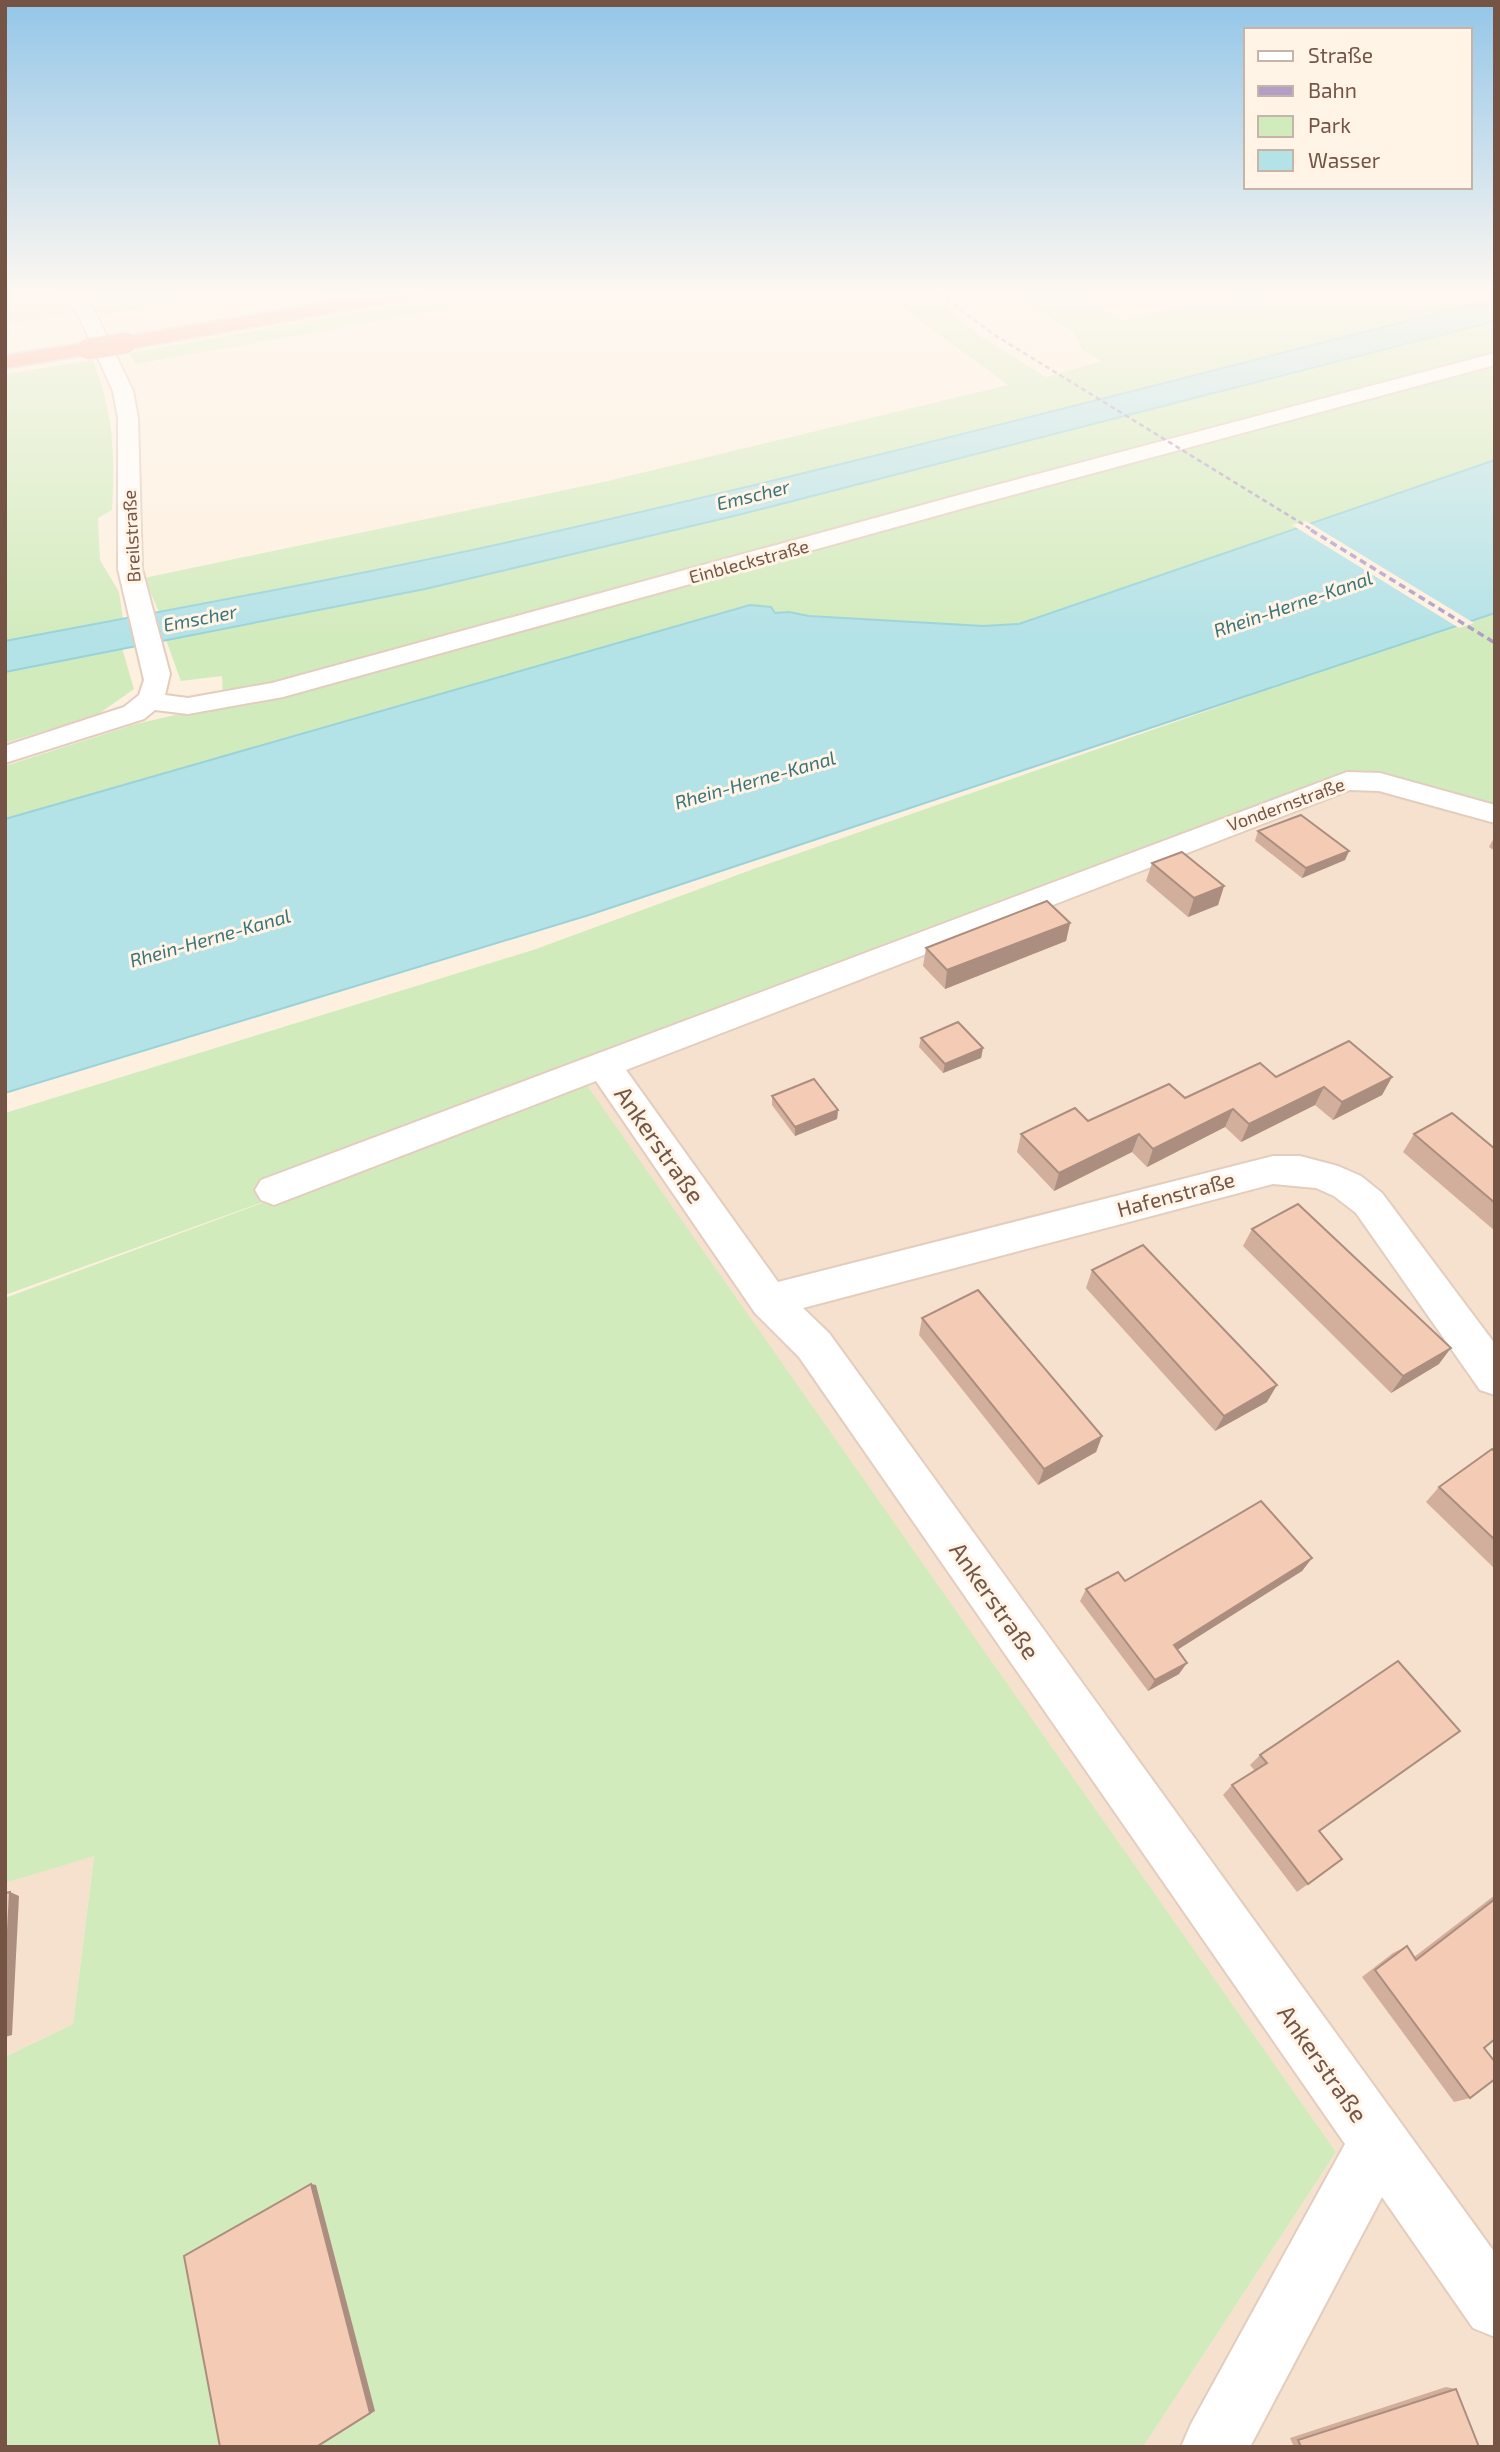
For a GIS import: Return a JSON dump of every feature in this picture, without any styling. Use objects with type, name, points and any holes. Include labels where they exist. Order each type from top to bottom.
[{"type":"street","name":"Breilstraße","points":[[127,408],[130,569],[157,685],[148,701]]},
{"type":"street","name":"Einbleckstraße","points":[[148,701],[188,706],[274,691],[1310,408]]},
{"type":"street","points":[[5,755],[127,717],[148,701]]},
{"type":"street","name":"Vondernstraße","points":[[1161,852],[1347,781],[1380,782],[1495,814]]},
{"type":"street","name":"Ankerstraße","points":[[274,1190],[1161,852]]},
{"type":"street","name":"Ankerstraße","points":[[604,1065],[769,1301],[814,1345],[1495,2306]]},
{"type":"street","name":"Hafenstraße","points":[[769,1301],[1273,1170],[1305,1170],[1331,1176],[1347,1184],[1369,1203],[1495,1377]]},
{"type":"street","name":"Ankerstraße","points":[[1214,2447],[1377,2143]]},
{"type":"shaded area","points":[[1349,774],[1495,807],[1495,2447],[1143,2447],[1336,2152],[585,1085]]},
{"type":"shaded area","points":[[94,1855],[73,2024],[5,2057],[5,1883]]},
{"type":"green space","points":[[5,408],[107,408],[113,452],[112,510],[98,518],[100,560],[119,592],[123,619],[5,641]]},
{"type":"green space","points":[[910,408],[1065,408],[829,467],[495,544],[159,612],[144,578],[608,481]]},
{"type":"green space","points":[[1154,408],[1495,408],[1495,460],[1019,624],[983,626],[809,616],[789,612],[774,613],[750,605],[5,819],[5,766],[136,724],[223,704],[222,676],[181,681],[166,640],[425,589],[738,515]]},
{"type":"green space","points":[[1495,613],[1495,807],[1349,774],[586,1084],[1336,2152],[1143,2447],[5,2447],[5,2057],[73,2024],[94,1856],[5,1883],[5,1298],[335,1176],[5,1295],[5,1113],[536,949],[759,867]]},
{"type":"green space","points":[[122,648],[134,689],[97,715],[5,743],[5,672]]},
{"type":"water","name":"Emscher","points":[[1063,408],[1154,408],[738,515],[425,589],[5,672],[5,641],[474,550]]},
{"type":"water","name":"Rhein-Herne-Kanal","points":[[1495,460],[1495,613],[589,915],[5,1093],[5,819],[750,605],[771,607],[775,613],[789,612],[809,616],[983,626],[1019,624]]},
{"type":"pier","points":[[1306,521],[1474,623],[1459,628],[1292,525]]},
{"type":"building","points":[[1301,815],[1349,851],[1306,868],[1258,831]]},
{"type":"building","points":[[1182,852],[1224,886],[1194,898],[1152,863]]},
{"type":"building","points":[[1047,901],[1070,923],[947,970],[926,948]]},
{"type":"building","points":[[958,1022],[983,1048],[945,1064],[921,1038]]},
{"type":"building","points":[[1349,1041],[1392,1077],[1342,1102],[1324,1087],[1249,1124],[1233,1109],[1153,1149],[1139,1134],[1059,1173],[1021,1134],[1075,1108],[1088,1121],[1169,1084],[1185,1098],[1260,1063],[1276,1077]]},
{"type":"building","points":[[814,1079],[838,1110],[795,1127],[772,1096]]},
{"type":"building","points":[[1452,1113],[1495,1149],[1495,1203],[1414,1134]]},
{"type":"building","points":[[1298,1204],[1451,1348],[1403,1376],[1252,1229]]},
{"type":"building","points":[[1143,1245],[1277,1385],[1224,1416],[1092,1270]]},
{"type":"building","points":[[978,1290],[1102,1436],[1044,1469],[922,1318]]},
{"type":"building","points":[[1492,1449],[1495,1452],[1495,1540],[1439,1487]]},
{"type":"building","points":[[1261,1501],[1312,1558],[1174,1645],[1187,1663],[1155,1680],[1086,1589],[1118,1572],[1125,1581]]},
{"type":"building","points":[[1398,1661],[1460,1731],[1319,1831],[1342,1859],[1308,1884],[1232,1785],[1267,1763],[1260,1755]]},
{"type":"building","points":[[10,1892],[5,1988],[5,1893]]},
{"type":"building","points":[[1495,1899],[1495,2039],[1484,2048],[1495,2062],[1495,2079],[1470,2098],[1375,1970],[1407,1946],[1416,1960]]},
{"type":"building","points":[[311,2184],[370,2413],[316,2447],[220,2447],[184,2256]]},
{"type":"building","points":[[1456,2389],[1479,2447],[1301,2447],[1298,2440]]},
{"type":"railway","points":[[1114,408],[1314,531]]},
{"type":"railway","points":[[1311,530],[1495,643]]}]
